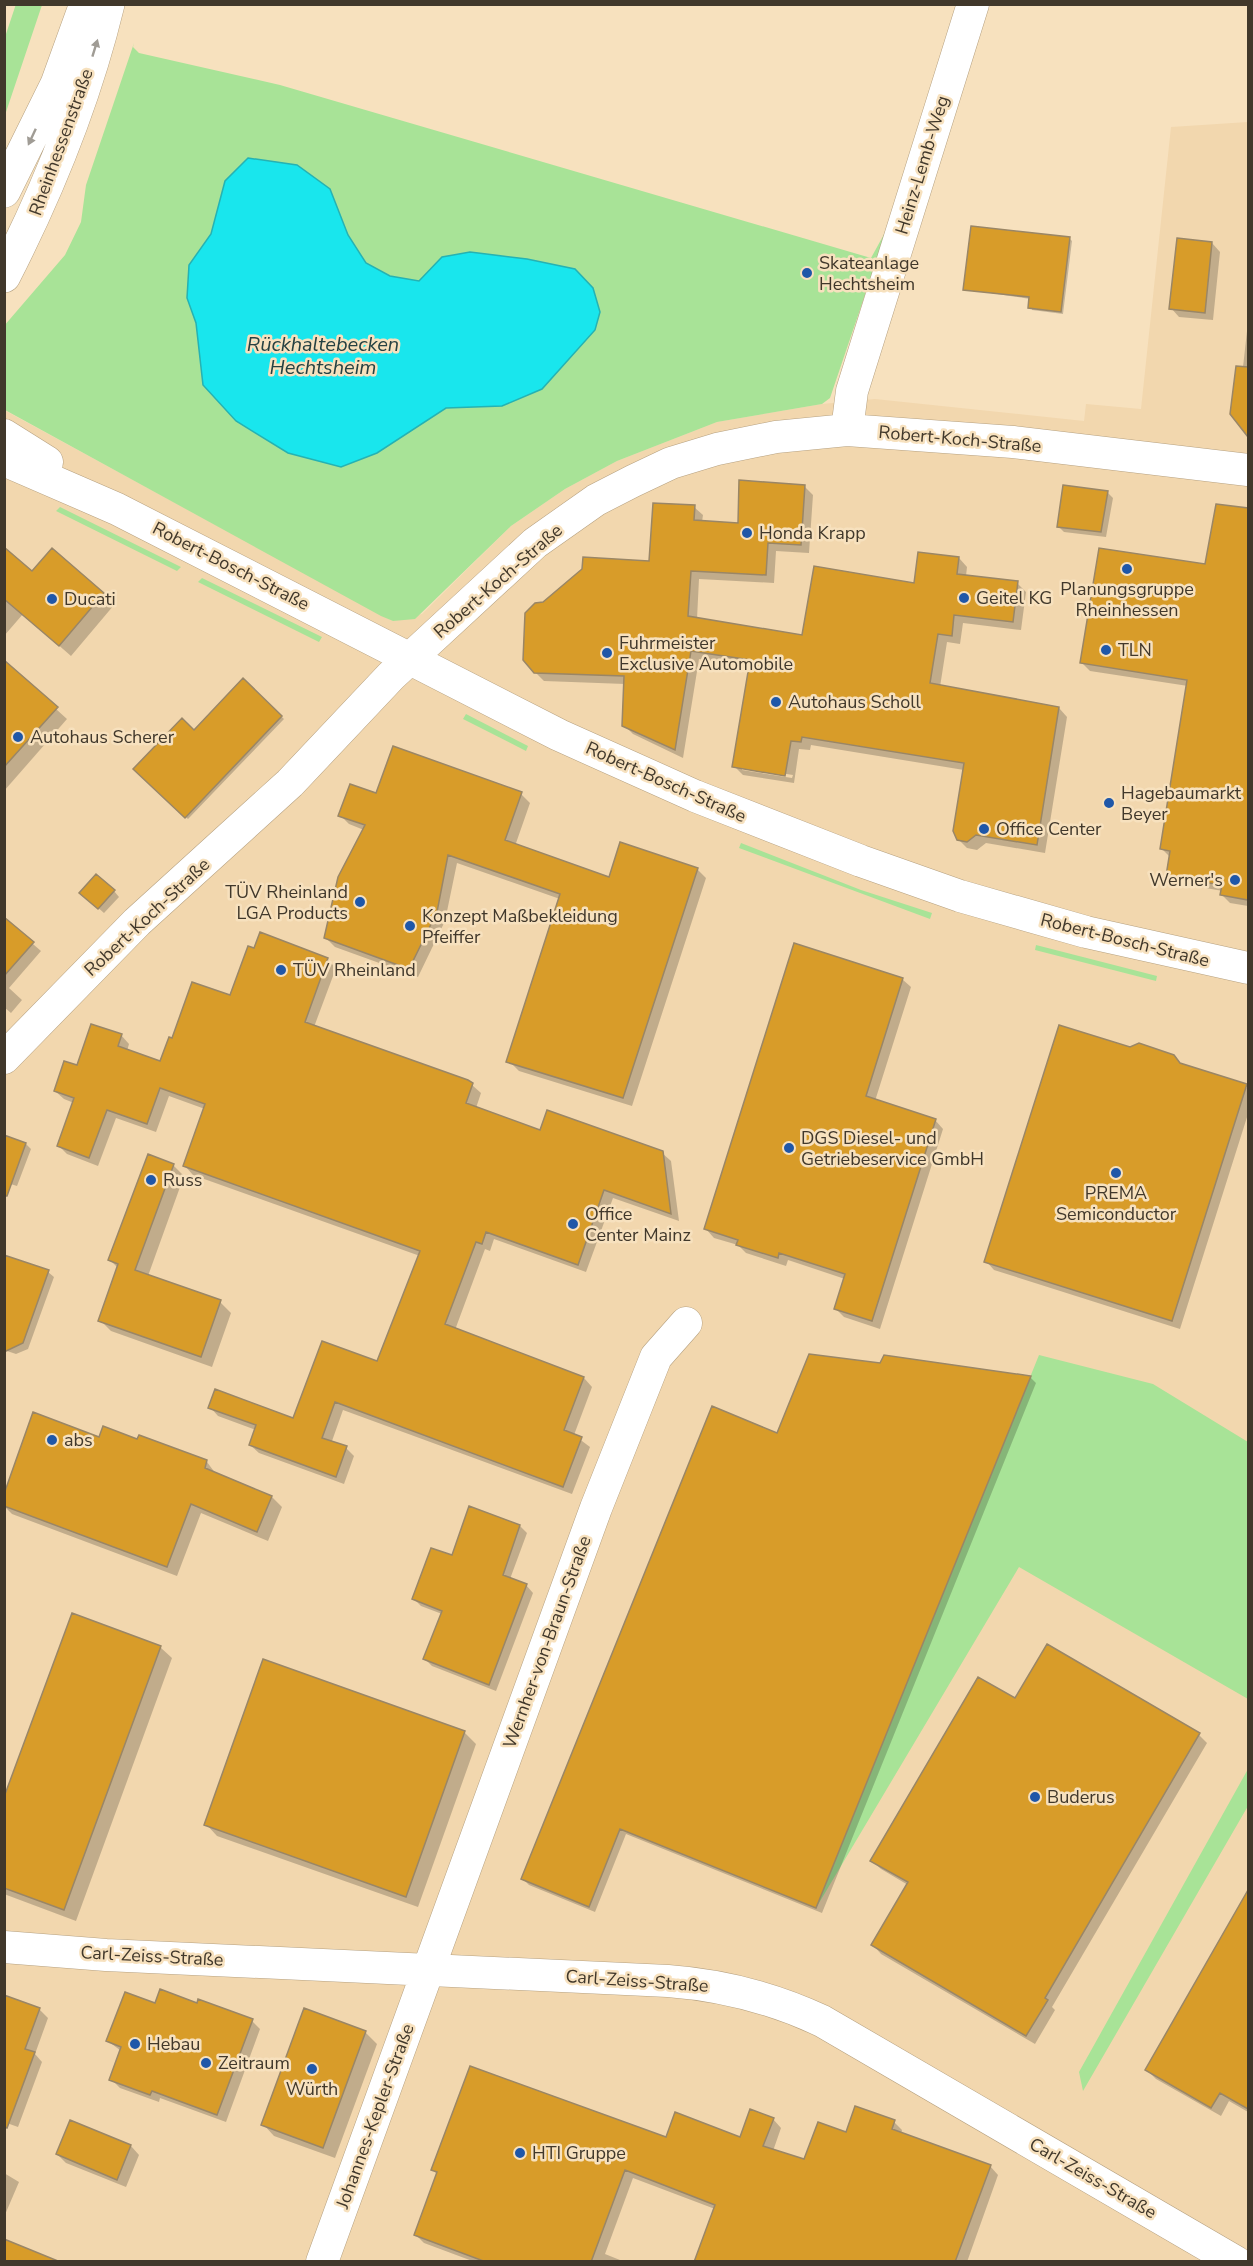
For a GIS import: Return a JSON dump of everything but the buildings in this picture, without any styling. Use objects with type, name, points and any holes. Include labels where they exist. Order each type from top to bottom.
[{"type":"main road","name":"Rheinhessenstraße","points":[[4,191],[57,84],[86,4]]},
{"type":"main road","name":"Rheinhessenstraße","points":[[4,276],[32,221],[57,163],[80,98],[108,4]]},
{"type":"street","name":"Heinz-Lemb-Weg","points":[[847,430],[852,391],[974,4]]},
{"type":"street","name":"Robert-Koch-Straße","points":[[4,1058],[137,922],[290,783],[391,676],[535,543],[596,500],[624,485],[671,463],[717,449],[776,437],[847,430],[1013,442],[1248,470]]},
{"type":"street","name":"Robert-Bosch-Straße","points":[[4,435],[117,509]]},
{"type":"street","name":"Robert-Bosch-Straße","points":[[4,460],[117,509],[559,735],[684,791],[861,861],[1040,920],[1248,968]]},
{"type":"street","name":"Wernher-von-Braun-Straße","points":[[428,1971],[596,1508],[647,1378],[656,1357],[686,1323]]},
{"type":"street","name":"Carl-Zeiss-Straße","points":[[4,1947],[428,1971],[695,1983],[748,1994],[789,2006],[857,2041],[1236,2262]]},
{"type":"street","name":"Johannes-Kepler-Straße","points":[[322,2262],[428,1971]]},
{"type":"shaded area","points":[[1248,122],[1248,2261],[5,2261],[4,410],[393,621],[422,614],[511,526],[565,489],[617,461],[717,422],[822,404],[875,399],[1084,421],[1086,404],[1141,409],[1171,127]]},
{"type":"green space","points":[[16,4],[42,5],[5,115],[5,37]]},
{"type":"green space","points":[[134,43],[133,47],[139,53],[280,85],[871,258],[888,227],[830,398],[822,404],[717,422],[617,461],[565,489],[511,526],[415,619],[393,621],[381,616],[5,410],[4,326],[65,255],[81,222],[86,185]]},
{"type":"green space","points":[[60,507],[181,567],[177,571],[56,511]]},
{"type":"green space","points":[[202,578],[322,637],[319,642],[198,582]]},
{"type":"green space","points":[[466,714],[528,746],[526,751],[463,719]]},
{"type":"green space","points":[[741,843],[861,890],[932,913],[930,919],[739,848]]},
{"type":"green space","points":[[1036,945],[1157,976],[1156,981],[1035,950]]},
{"type":"green space","points":[[1039,1355],[1153,1384],[1248,1442],[1248,1699],[1019,1567],[816,1908]]},
{"type":"green space","points":[[1248,1769],[1248,1806],[1083,2091],[1079,2072]]},
{"type":"water","name":"Rückhaltebecken Hechtsheim","points":[[248,158],[297,165],[330,189],[348,235],[366,263],[390,276],[419,281],[442,257],[470,252],[527,259],[575,269],[593,288],[600,312],[595,330],[542,389],[502,406],[446,408],[377,453],[341,467],[288,453],[236,421],[203,385],[196,323],[187,298],[189,265],[211,234],[225,181]]},
{"type":"place","name":"Skateanlage Hechtsheim","points":[[807,273]]},
{"type":"place","name":"Honda Krapp","points":[[747,533]]},
{"type":"place","name":"Planungsgruppe Rheinhessen","points":[[1127,569]]},
{"type":"place","name":"Geitel KG","points":[[964,598]]},
{"type":"place","name":"Ducati","points":[[52,599]]},
{"type":"place","name":"TLN","points":[[1106,650]]},
{"type":"place","name":"Fuhrmeister Exclusive Automobile","points":[[607,653]]},
{"type":"place","name":"Autohaus Scholl","points":[[776,702]]},
{"type":"place","name":"Autohaus Scherer","points":[[18,737]]},
{"type":"place","name":"Hagebaumarkt Beyer","points":[[1109,803]]},
{"type":"place","name":"Office Center","points":[[984,829]]},
{"type":"place","name":"Werner's","points":[[1235,880]]},
{"type":"place","name":"TÜV Rheinland LGA Products","points":[[360,902]]},
{"type":"place","name":"Konzept Maßbekleidung Pfeiffer","points":[[410,926]]},
{"type":"place","name":"TÜV Rheinland","points":[[281,970]]},
{"type":"place","name":"DGS Diesel- und Getriebeservice GmbH","points":[[789,1148]]},
{"type":"place","name":"PREMA Semiconductor","points":[[1116,1173]]},
{"type":"place","name":"Russ","points":[[151,1180]]},
{"type":"place","name":"Office Center Mainz","points":[[573,1224]]},
{"type":"place","name":"abs","points":[[52,1440]]},
{"type":"place","name":"Buderus","points":[[1035,1797]]},
{"type":"place","name":"Hebau","points":[[135,2044]]},
{"type":"place","name":"Zeitraum","points":[[206,2063]]},
{"type":"place","name":"Würth","points":[[312,2069]]},
{"type":"place","name":"HTI Gruppe","points":[[520,2153]]}]
